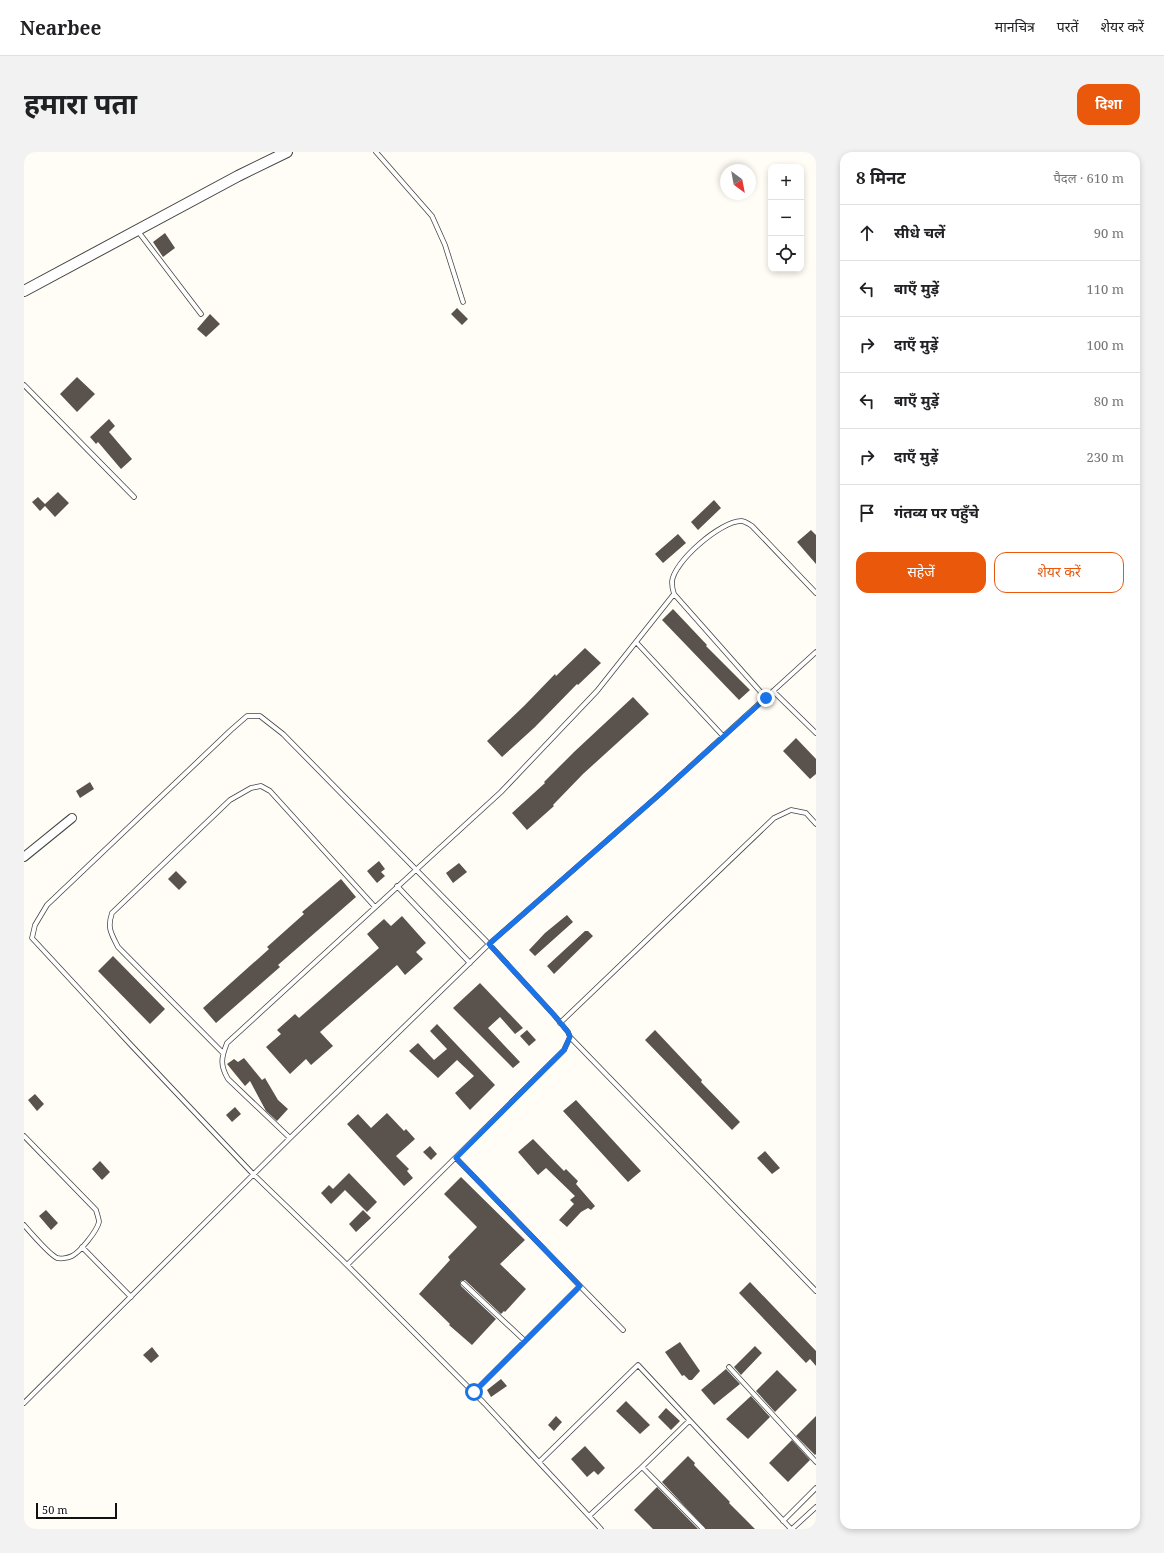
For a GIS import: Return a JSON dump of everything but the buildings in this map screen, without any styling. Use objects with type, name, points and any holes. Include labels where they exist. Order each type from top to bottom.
[{"type":"street","points":[[24,291],[287,152]]},
{"type":"street","points":[[24,858],[72,818]]},
{"type":"lane","points":[[376,152],[432,216],[445,245],[463,302]]},
{"type":"lane","points":[[137,230],[201,314]]},
{"type":"lane","points":[[24,385],[134,497]]},
{"type":"lane","points":[[766,698],[674,594],[672,582],[676,572],[683,561],[713,533],[730,523],[742,521],[752,526],[816,593]]},
{"type":"lane","points":[[290,1138],[228,1079],[222,1069],[222,1053],[227,1043],[501,792],[597,691],[674,594]]},
{"type":"lane","points":[[636,642],[723,736]]},
{"type":"lane","points":[[24,1403],[253,1174],[489,944],[816,652]]},
{"type":"lane","points":[[773,691],[816,734]]},
{"type":"lane","points":[[600,1529],[474,1392],[347,1265],[253,1174],[130,1046],[32,938],[35,925],[46,906],[247,716],[260,716],[283,734],[489,944],[568,1032],[570,1037],[816,1291]]},
{"type":"lane","points":[[222,1053],[118,947],[111,933],[109,923],[112,913],[230,800],[251,788],[261,786],[270,791],[375,907]]},
{"type":"lane","points":[[560,1023],[774,818],[791,810],[806,813],[816,824]]},
{"type":"lane","points":[[397,886],[470,963]]},
{"type":"lane","points":[[347,1265],[564,1050],[570,1037]]},
{"type":"lane","points":[[24,1136],[96,1210],[99,1222],[95,1231],[82,1246],[72,1256],[66,1258],[58,1258],[52,1254],[24,1225]]},
{"type":"lane","points":[[456,1158],[623,1330]]},
{"type":"lane","points":[[82,1246],[131,1297]]},
{"type":"lane","points":[[463,1283],[524,1341]]},
{"type":"lane","points":[[474,1392],[580,1286]]},
{"type":"lane","points":[[538,1462],[638,1365],[792,1529],[816,1506]]},
{"type":"lane","points":[[729,1367],[816,1462]]},
{"type":"lane","points":[[589,1516],[642,1467],[689,1420]]},
{"type":"lane","points":[[642,1467],[703,1529]]},
{"type":"lane","points":[[784,1521],[816,1488]]},
{"type":"route","points":[[474,1392],[580,1286],[456,1158],[564,1050],[570,1037],[568,1032],[554,1015],[489,944],[661,793],[766,698]]}]
